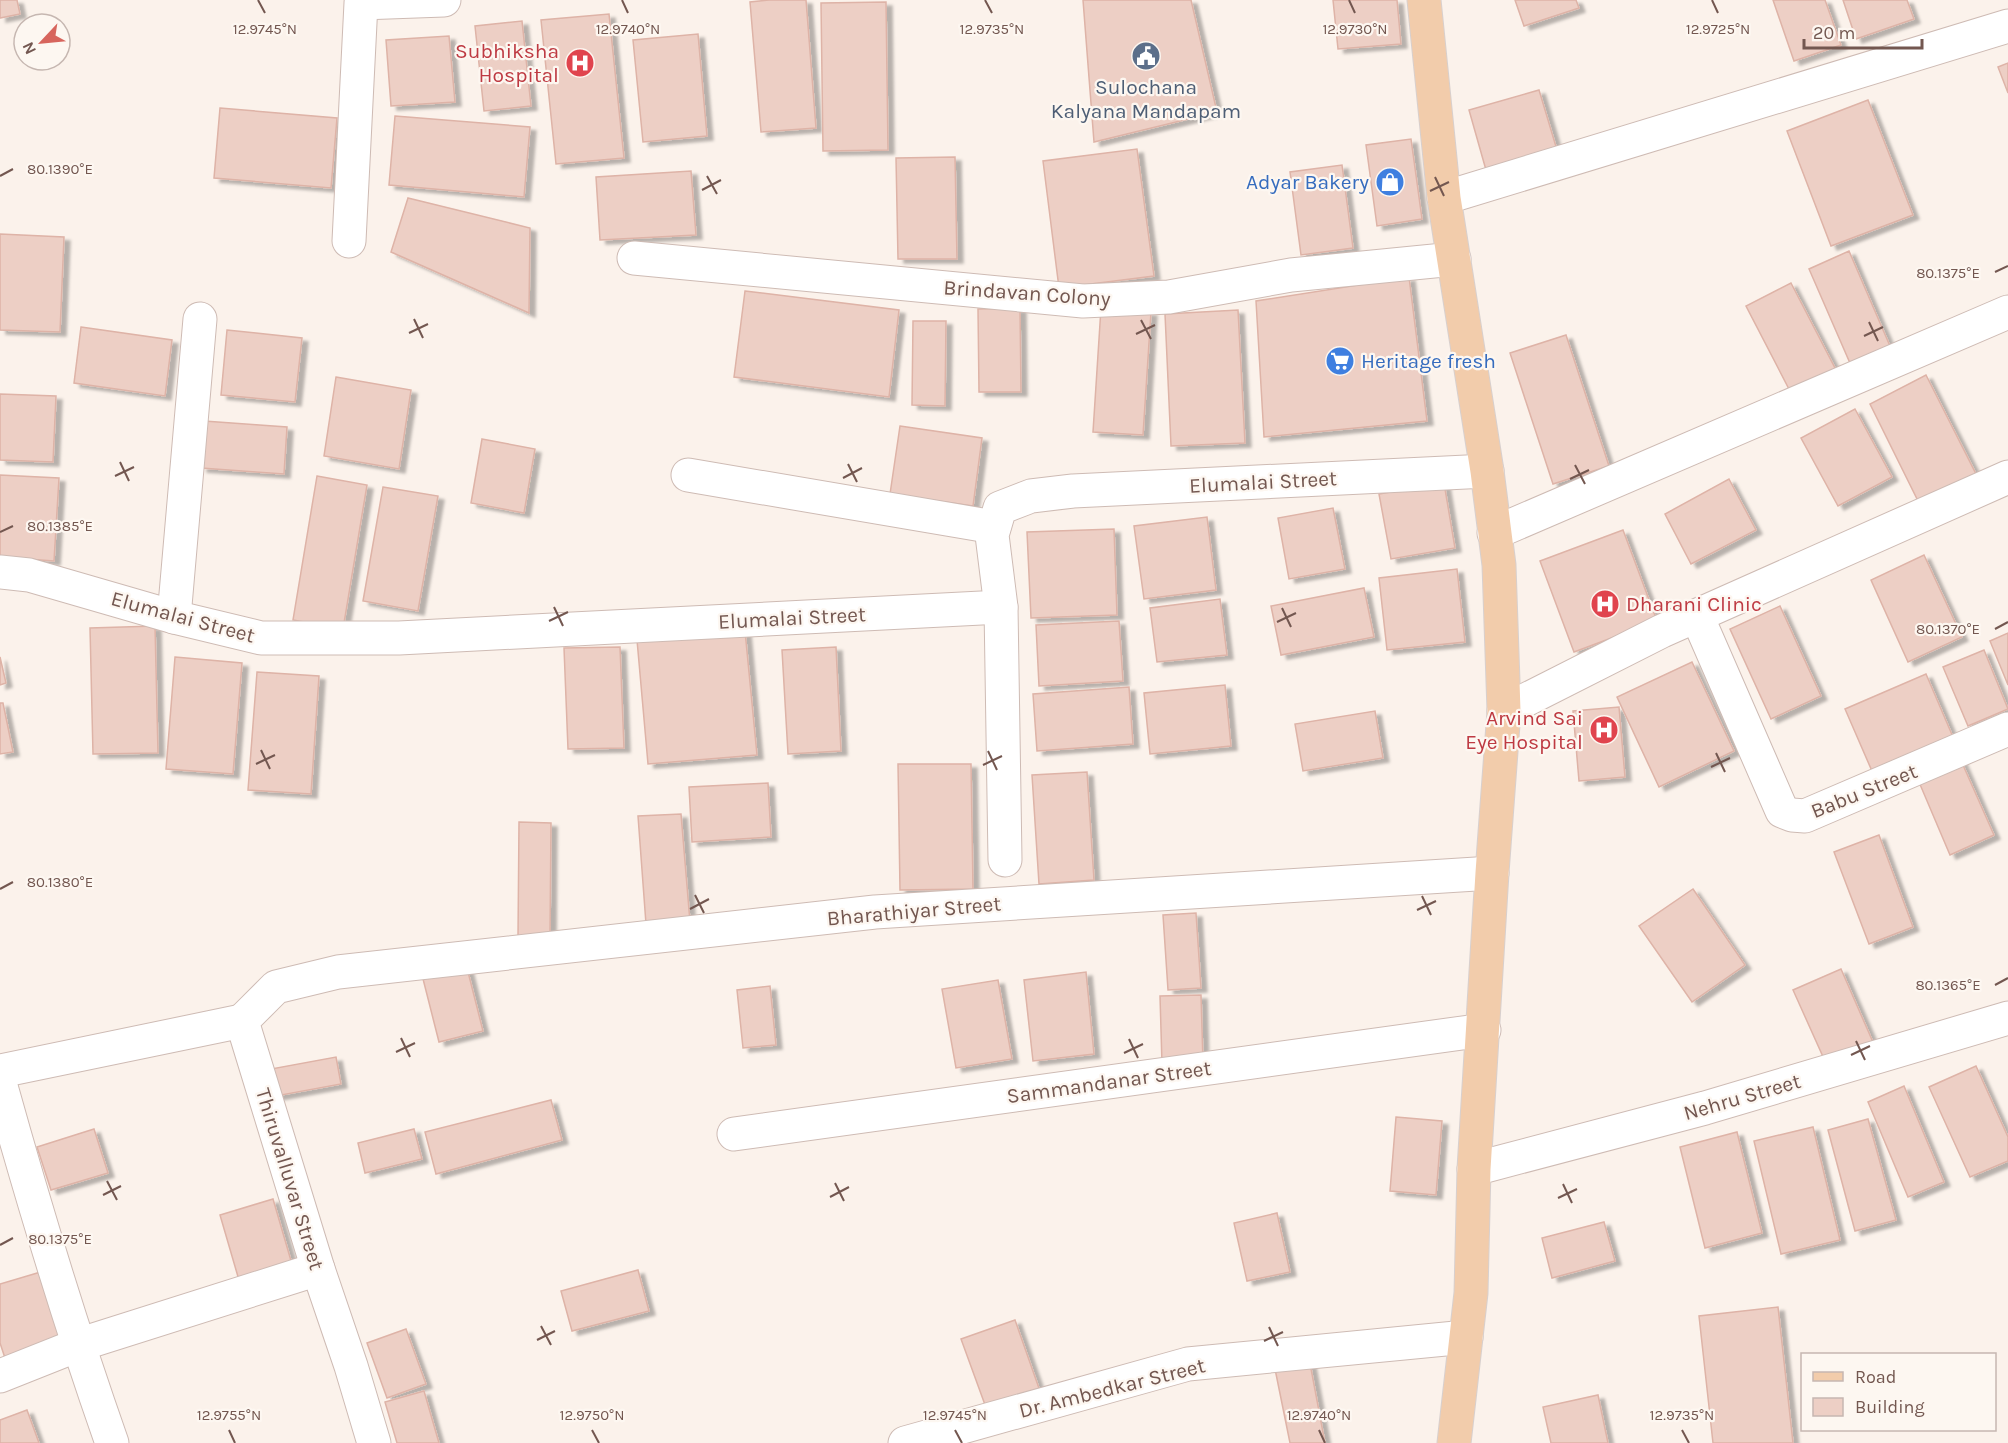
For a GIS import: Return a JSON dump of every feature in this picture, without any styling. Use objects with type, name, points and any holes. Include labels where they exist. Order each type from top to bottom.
[{"type":"main road","points":[[1424,0],[1444,198],[1487,471],[1499,565],[1504,711],[1474,1169],[1471,1293],[1454,1443]]},
{"type":"street","points":[[349,241],[361,3],[444,0]]},
{"type":"street","points":[[1444,198],[2008,26]]},
{"type":"street","name":"Brindavan Colony","points":[[634,258],[1083,301],[1169,297],[1291,275],[1454,259]]},
{"type":"street","points":[[1494,533],[2008,312]]},
{"type":"street","points":[[174,617],[200,319]]},
{"type":"street","name":"Elumalai Street","points":[[994,527],[1000,508],[1032,496],[1073,491],[1487,471]]},
{"type":"street","points":[[688,476],[994,527],[992,535],[1001,607],[1005,860]]},
{"type":"street","points":[[1504,711],[1662,631],[2008,477]]},
{"type":"street","name":"Elumalai Street","points":[[0,572],[29,575],[174,617],[261,639],[399,638],[1001,607]]},
{"type":"street","name":"Babu Street","points":[[1697,616],[1782,811],[1792,815],[1805,816],[2008,729]]},
{"type":"street","name":"Bharathiyar Street","points":[[242,1021],[276,987],[338,972],[875,912],[1492,873]]},
{"type":"street","name":"Nehru Street","points":[[1474,1169],[1705,1108],[2008,1018]]},
{"type":"street","points":[[0,1071],[242,1021]]},
{"type":"street","name":"Thiruvalluvar Street","points":[[242,1021],[374,1443]]},
{"type":"street","name":"Sammandanar Street","points":[[734,1134],[1484,1030]]},
{"type":"street","points":[[0,1083],[27,1182],[78,1345],[112,1443]]},
{"type":"street","points":[[0,1376],[78,1345],[318,1269]]},
{"type":"street","name":"Dr. Ambedkar Street","points":[[905,1443],[1188,1364],[1466,1337]]},
{"type":"building","points":[[0,0],[17,0],[20,12],[12,12],[12,16],[0,18]]},
{"type":"building","points":[[806,0],[816,128],[761,132],[750,2]]},
{"type":"building","name":"Sulochana Kalyana Mandapam","points":[[1083,0],[1191,0],[1217,112],[1094,142]]},
{"type":"building","points":[[1333,0],[1397,0],[1401,44],[1338,49]]},
{"type":"building","points":[[1515,0],[1576,0],[1579,8],[1524,26]]},
{"type":"building","points":[[1773,0],[1825,0],[1841,45],[1794,61]]},
{"type":"building","points":[[1843,0],[1907,0],[1914,19],[1856,39]]},
{"type":"building","points":[[886,2],[888,150],[823,151],[821,3]]},
{"type":"building","points":[[609,14],[624,158],[556,164],[541,20]]},
{"type":"building","points":[[522,21],[531,106],[484,111],[475,26]]},
{"type":"building","points":[[698,34],[707,136],[643,142],[633,40]]},
{"type":"building","points":[[449,36],[455,102],[391,106],[386,40]]},
{"type":"building","points":[[2008,63],[2008,93],[1998,67]]},
{"type":"building","points":[[1539,90],[1557,150],[1486,170],[1469,110]]},
{"type":"building","points":[[1868,100],[1913,215],[1831,246],[1787,131]]},
{"type":"building","points":[[220,108],[337,118],[331,188],[214,178]]},
{"type":"building","points":[[395,116],[530,127],[524,197],[389,185]]},
{"type":"building","points":[[1411,139],[1422,219],[1377,226],[1366,145]]},
{"type":"building","points":[[1137,149],[1154,276],[1059,288],[1043,161]]},
{"type":"building","points":[[955,157],[957,259],[898,259],[896,158]]},
{"type":"building","points":[[1342,165],[1353,248],[1301,255],[1290,172]]},
{"type":"building","points":[[691,171],[696,235],[600,240],[596,177]]},
{"type":"building","points":[[408,198],[530,228],[529,313],[391,252]]},
{"type":"building","points":[[0,234],[64,237],[60,332],[0,330]]},
{"type":"building","points":[[1849,251],[1893,353],[1853,370],[1809,269]]},
{"type":"building","name":"Heritage fresh","points":[[1409,277],[1427,421],[1264,437],[1256,301]]},
{"type":"building","points":[[1791,283],[1836,370],[1791,393],[1746,306]]},
{"type":"building","points":[[745,291],[899,310],[889,397],[734,377]]},
{"type":"building","points":[[1020,308],[1021,392],[979,392],[978,309]]},
{"type":"building","points":[[1101,308],[1151,312],[1143,435],[1093,432]]},
{"type":"building","points":[[1238,310],[1245,443],[1171,446],[1165,314]]},
{"type":"building","points":[[913,321],[946,321],[945,406],[912,405]]},
{"type":"building","points":[[81,327],[172,340],[165,396],[74,383]]},
{"type":"building","points":[[227,330],[302,338],[295,402],[221,395]]},
{"type":"building","points":[[1566,335],[1609,466],[1553,484],[1510,353]]},
{"type":"building","points":[[1926,375],[1979,480],[1922,509],[1870,404]]},
{"type":"building","points":[[336,377],[411,390],[399,469],[324,456]]},
{"type":"building","points":[[0,394],[56,396],[53,462],[0,460]]},
{"type":"building","points":[[1855,409],[1892,477],[1838,506],[1801,438]]},
{"type":"building","points":[[204,421],[287,427],[284,474],[201,468]]},
{"type":"building","points":[[900,426],[982,438],[973,506],[890,494]]},
{"type":"building","points":[[482,439],[535,449],[524,513],[471,503]]},
{"type":"building","points":[[0,475],[59,478],[54,561],[0,557]]},
{"type":"building","points":[[317,476],[367,485],[343,629],[293,620]]},
{"type":"building","points":[[1729,479],[1756,530],[1691,564],[1665,514]]},
{"type":"building","points":[[1444,483],[1455,548],[1391,559],[1379,494]]},
{"type":"building","points":[[383,487],[438,496],[418,611],[363,601]]},
{"type":"building","points":[[1333,508],[1345,569],[1289,579],[1278,518]]},
{"type":"building","points":[[1207,517],[1216,590],[1144,599],[1134,526]]},
{"type":"building","points":[[1114,529],[1117,615],[1031,618],[1027,532]]},
{"type":"building","points":[[1623,530],[1657,621],[1574,652],[1540,561]]},
{"type":"building","points":[[1924,555],[1962,637],[1908,662],[1871,580]]},
{"type":"building","points":[[1457,569],[1465,642],[1387,650],[1379,578]]},
{"type":"building","points":[[1364,588],[1374,637],[1281,655],[1271,606]]},
{"type":"building","points":[[1220,599],[1227,655],[1157,662],[1150,608]]},
{"type":"building","points":[[1780,606],[1821,696],[1771,719],[1730,629]]},
{"type":"building","points":[[1119,621],[1123,681],[1039,686],[1036,625]]},
{"type":"building","points":[[155,626],[158,753],[93,754],[90,628]]},
{"type":"building","points":[[745,631],[757,755],[648,764],[637,640]]},
{"type":"building","points":[[2008,633],[2008,685],[1990,641]]},
{"type":"building","points":[[620,647],[624,748],[568,749],[564,648]]},
{"type":"building","points":[[836,647],[841,751],[788,754],[782,650]]},
{"type":"building","points":[[1984,650],[2008,709],[1968,726],[1943,667]]},
{"type":"building","points":[[0,657],[6,683],[0,685]]},
{"type":"building","points":[[175,657],[242,663],[233,774],[166,769]]},
{"type":"building","points":[[1692,662],[1734,751],[1659,787],[1617,697]]},
{"type":"building","points":[[257,672],[319,676],[311,794],[248,790]]},
{"type":"building","points":[[1926,674],[1956,744],[1875,778],[1845,709]]},
{"type":"building","points":[[1225,685],[1231,746],[1150,754],[1144,693]]},
{"type":"building","points":[[1129,687],[1133,744],[1037,751],[1033,694]]},
{"type":"building","points":[[0,703],[3,703],[13,752],[0,754]]},
{"type":"building","points":[[1619,707],[1625,777],[1579,781],[1573,711]]},
{"type":"building","points":[[1375,711],[1383,758],[1303,771],[1295,724]]},
{"type":"building","points":[[1959,756],[1994,835],[1950,855],[1916,775]]},
{"type":"building","points":[[898,764],[971,764],[973,889],[900,890]]},
{"type":"building","points":[[1087,772],[1094,880],[1039,884],[1032,775]]},
{"type":"building","points":[[768,783],[771,837],[692,842],[689,787]]},
{"type":"building","points":[[681,814],[690,922],[646,924],[638,816]]},
{"type":"building","points":[[519,822],[551,823],[550,937],[518,937]]},
{"type":"building","points":[[1879,835],[1913,927],[1869,944],[1834,852]]},
{"type":"building","points":[[1693,889],[1745,965],[1692,1002],[1639,926]]},
{"type":"building","points":[[1196,913],[1201,988],[1168,990],[1163,915]]},
{"type":"building","points":[[465,960],[483,1031],[439,1042],[421,971]]},
{"type":"building","points":[[1841,969],[1876,1049],[1829,1070],[1793,990]]},
{"type":"building","points":[[1086,972],[1094,1054],[1033,1061],[1024,980]]},
{"type":"building","points":[[998,980],[1012,1059],[956,1068],[942,989]]},
{"type":"building","points":[[770,986],[776,1045],[743,1048],[737,990]]},
{"type":"building","points":[[1201,995],[1203,1062],[1162,1064],[1160,996]]},
{"type":"building","points":[[336,1057],[341,1084],[276,1096],[271,1069]]},
{"type":"building","points":[[1976,1066],[2008,1137],[2008,1161],[1970,1177],[1929,1087]]},
{"type":"building","points":[[1904,1086],[1944,1182],[1908,1197],[1868,1102]]},
{"type":"building","points":[[551,1100],[562,1140],[436,1174],[425,1132]]},
{"type":"building","points":[[1396,1117],[1442,1121],[1436,1195],[1390,1191]]},
{"type":"building","points":[[1868,1119],[1896,1220],[1855,1231],[1828,1130]]},
{"type":"building","points":[[1813,1127],[1840,1240],[1781,1254],[1754,1141]]},
{"type":"building","points":[[94,1129],[108,1173],[51,1190],[37,1147]]},
{"type":"building","points":[[414,1129],[422,1159],[365,1173],[358,1143]]},
{"type":"building","points":[[1737,1132],[1762,1233],[1705,1248],[1680,1147]]},
{"type":"building","points":[[273,1199],[294,1271],[241,1287],[220,1215]]},
{"type":"building","points":[[1277,1213],[1290,1272],[1247,1281],[1234,1223]]},
{"type":"building","points":[[1604,1222],[1615,1261],[1552,1278],[1542,1238]]},
{"type":"building","points":[[638,1270],[649,1311],[572,1331],[561,1291]]},
{"type":"building","points":[[44,1271],[65,1340],[5,1358],[0,1343],[0,1284]]},
{"type":"building","points":[[1778,1307],[1793,1443],[1713,1443],[1699,1316]]},
{"type":"building","points":[[1015,1320],[1041,1394],[988,1413],[961,1339]]},
{"type":"building","points":[[406,1329],[426,1384],[387,1398],[367,1343]]},
{"type":"building","points":[[1309,1358],[1325,1443],[1290,1443],[1274,1364]]},
{"type":"building","points":[[424,1391],[439,1443],[397,1443],[385,1402]]},
{"type":"building","points":[[1598,1395],[1608,1443],[1551,1443],[1543,1407]]},
{"type":"building","points":[[27,1410],[39,1443],[0,1443],[0,1420]]},
{"type":"place","name":"Sulochana Kalyana Mandapam","points":[[1146,56]]},
{"type":"place","name":"Subhiksha Hospital","points":[[580,63]]},
{"type":"place","name":"Adyar Bakery","points":[[1390,182]]},
{"type":"place","name":"Heritage fresh","points":[[1340,361]]},
{"type":"place","name":"Dharani Clinic","points":[[1605,604]]},
{"type":"place","name":"Arvind Sai Eye Hospital","points":[[1604,730]]}]
